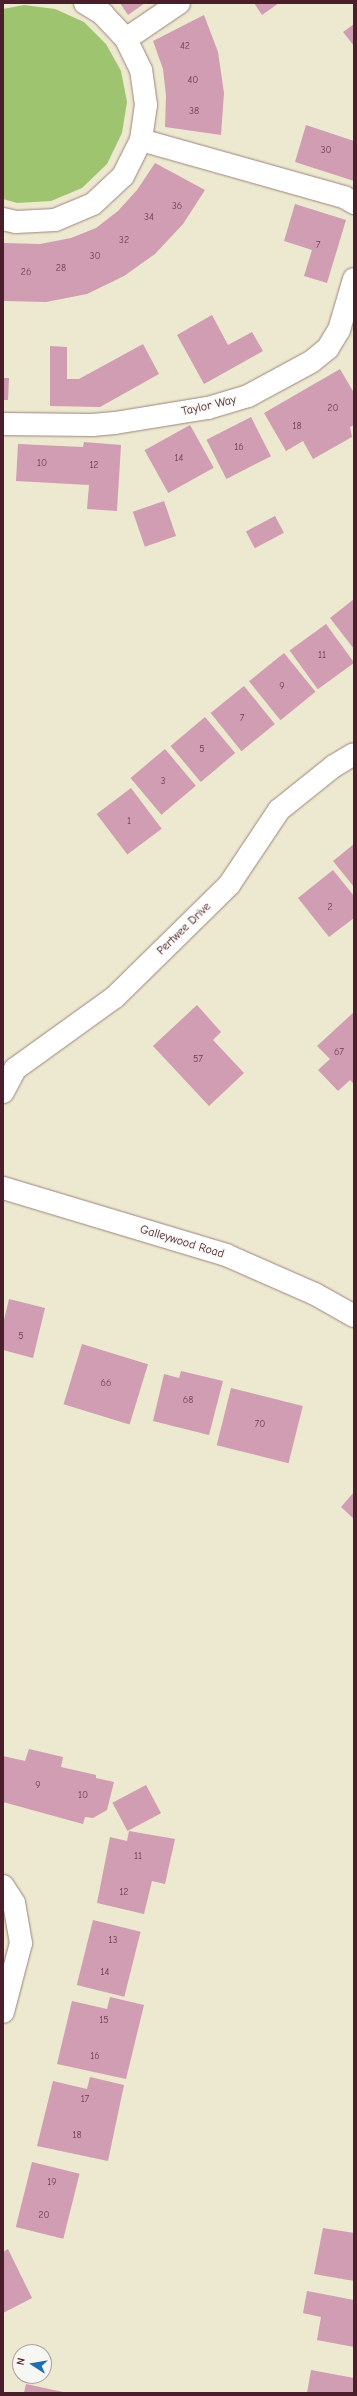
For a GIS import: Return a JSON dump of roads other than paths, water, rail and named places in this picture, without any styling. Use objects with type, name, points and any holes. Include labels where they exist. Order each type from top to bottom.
[{"type":"street","points":[[3,219],[16,222],[55,220],[92,204],[122,176],[141,140],[146,105],[141,70],[126,39],[102,14],[84,3]]},
{"type":"street","points":[[126,39],[179,3]]},
{"type":"street","points":[[141,140],[344,197],[354,203]]},
{"type":"street","name":"Taylor Way","points":[[3,424],[92,425],[115,423],[208,408],[248,396],[311,362],[328,348],[339,330],[354,279]]},
{"type":"street","name":"Pertwee Drive","points":[[3,1092],[15,1069],[115,997],[229,885],[279,810],[334,766],[354,754]]},
{"type":"street","name":"Galleywood Road","points":[[3,1188],[226,1255],[315,1294],[354,1316]]},
{"type":"street","points":[[3,1886],[14,1904],[21,1943],[3,2012]]}]
